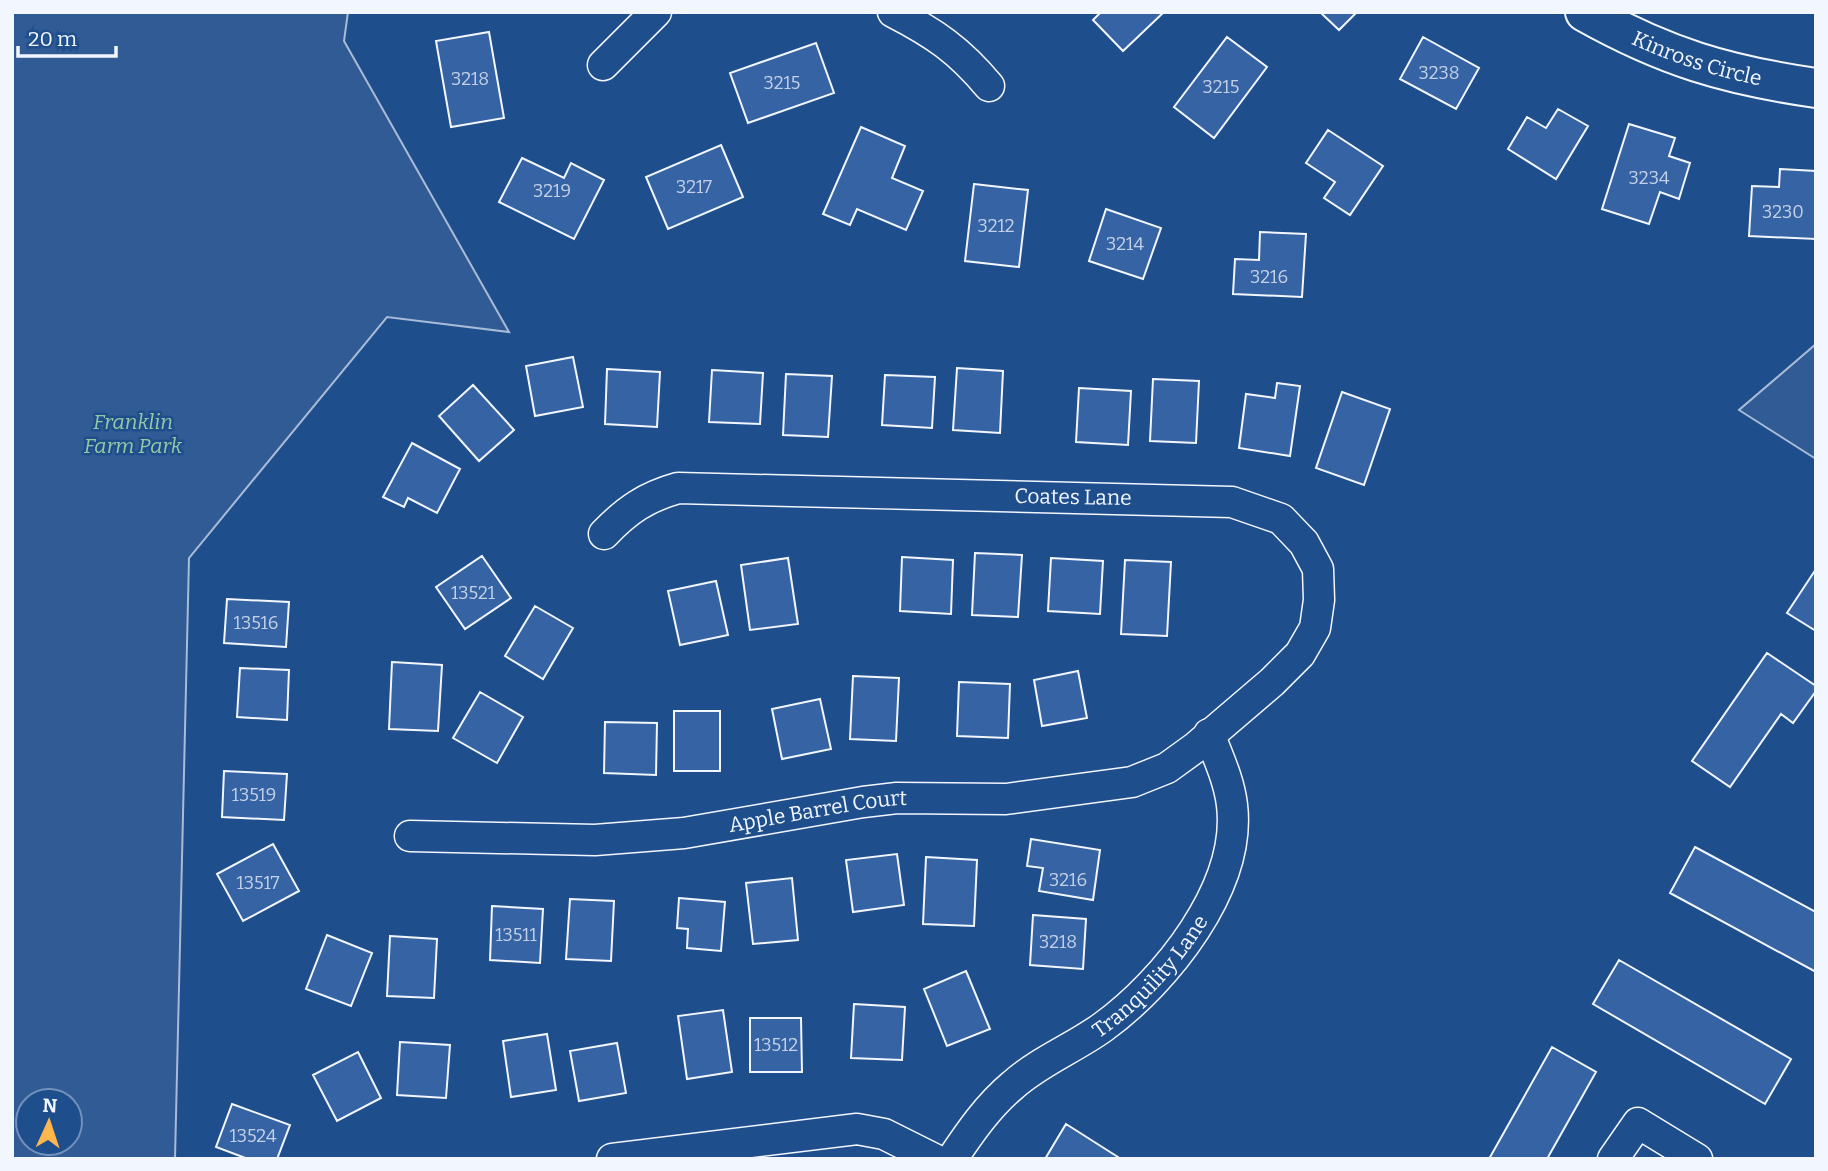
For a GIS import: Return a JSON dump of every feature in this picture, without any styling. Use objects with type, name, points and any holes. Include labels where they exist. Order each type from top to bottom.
[{"type":"street","points":[[603,65],[656,12]]},
{"type":"street","points":[[893,12],[934,33],[965,58],[989,86]]},
{"type":"street","name":"Kinross Circle","points":[[1585,12],[1630,37],[1697,65],[1816,88]]},
{"type":"street","name":"Coates Lane","points":[[604,534],[628,509],[652,495],[678,488],[1232,502],[1254,508],[1280,519],[1304,543],[1318,569],[1319,600],[1315,628],[1300,654],[1209,734]]},
{"type":"street","name":"Apple Barrel Court","points":[[410,836],[595,841],[684,833],[863,802],[897,799],[1006,799],[1132,782],[1167,768],[1209,734]]},
{"type":"street","name":"Tranquility Lane","points":[[952,1159],[977,1121],[1013,1085],[1054,1055],[1101,1028],[1139,998],[1172,962],[1199,922],[1220,878],[1231,841],[1232,806],[1224,771],[1209,734]]},
{"type":"street","points":[[1613,1159],[1638,1123],[1697,1159]]},
{"type":"street","points":[[612,1159],[857,1129],[884,1134],[934,1159]]},
{"type":"shaded area","points":[[12,12],[348,12],[344,41],[509,332],[387,317],[189,558],[175,1159],[12,1159]]},
{"type":"shaded area","points":[[1816,344],[1816,459],[1739,410]]},
{"type":"building","points":[[1101,12],[1164,12],[1123,51],[1093,20]]},
{"type":"building","points":[[1320,12],[1357,12],[1339,30]]},
{"type":"building","points":[[489,32],[504,118],[451,127],[436,41]]},
{"type":"building","points":[[1227,37],[1267,67],[1214,138],[1174,107]]},
{"type":"building","points":[[1423,37],[1479,68],[1456,109],[1400,79]]},
{"type":"building","points":[[816,43],[834,93],[748,123],[730,73]]},
{"type":"building","points":[[1558,109],[1588,126],[1556,179],[1508,149],[1527,117],[1546,128]]},
{"type":"building","points":[[1629,124],[1675,138],[1669,156],[1690,163],[1679,199],[1660,192],[1649,224],[1602,209]]},
{"type":"building","points":[[861,127],[905,146],[892,178],[923,191],[906,230],[857,209],[850,225],[823,214]]},
{"type":"building","points":[[1328,130],[1383,166],[1350,215],[1324,198],[1335,182],[1306,163]]},
{"type":"building","points":[[721,145],[743,197],[668,229],[646,177]]},
{"type":"building","points":[[522,158],[564,178],[571,163],[604,180],[574,239],[499,202]]},
{"type":"building","points":[[1780,169],[1816,171],[1816,239],[1749,236],[1752,186],[1779,187]]},
{"type":"building","points":[[974,184],[1028,190],[1019,267],[965,261]]},
{"type":"building","points":[[1106,209],[1161,228],[1143,279],[1089,261]]},
{"type":"building","points":[[1260,232],[1306,234],[1302,297],[1233,294],[1235,259],[1259,260]]},
{"type":"building","points":[[573,357],[583,407],[535,416],[526,366]]},
{"type":"building","points":[[957,368],[1003,371],[1000,433],[953,430]]},
{"type":"building","points":[[607,369],[660,372],[657,427],[605,424]]},
{"type":"building","points":[[712,370],[763,373],[760,424],[709,422]]},
{"type":"building","points":[[786,374],[832,376],[828,437],[783,435]]},
{"type":"building","points":[[885,375],[935,377],[932,428],[882,425]]},
{"type":"building","points":[[1153,379],[1199,381],[1196,443],[1150,441]]},
{"type":"building","points":[[1277,383],[1300,386],[1290,456],[1239,448],[1246,394],[1275,398]]},
{"type":"building","points":[[473,385],[514,430],[479,461],[439,416]]},
{"type":"building","points":[[1079,388],[1131,391],[1128,445],[1076,442]]},
{"type":"building","points":[[1342,392],[1390,409],[1364,485],[1316,468]]},
{"type":"building","points":[[412,443],[460,469],[437,513],[408,498],[404,507],[383,497]]},
{"type":"building","points":[[975,553],[1022,555],[1018,617],[972,615]]},
{"type":"building","points":[[482,556],[511,598],[465,629],[436,587]]},
{"type":"building","points":[[902,557],[953,560],[951,614],[900,611]]},
{"type":"building","points":[[788,558],[798,624],[750,630],[741,565]]},
{"type":"building","points":[[1051,558],[1103,561],[1100,614],[1048,611]]},
{"type":"building","points":[[1125,560],[1171,562],[1167,636],[1121,634]]},
{"type":"building","points":[[1816,569],[1816,631],[1787,613]]},
{"type":"building","points":[[716,581],[728,635],[680,645],[668,591]]},
{"type":"building","points":[[227,599],[289,602],[286,647],[224,643]]},
{"type":"building","points":[[535,606],[573,628],[543,679],[505,656]]},
{"type":"building","points":[[1767,653],[1816,686],[1816,691],[1793,723],[1781,714],[1730,787],[1692,761]]},
{"type":"building","points":[[392,662],[442,665],[438,731],[389,729]]},
{"type":"building","points":[[240,668],[289,670],[287,720],[237,717]]},
{"type":"building","points":[[1078,671],[1087,718],[1042,726],[1034,680]]},
{"type":"building","points":[[853,676],[899,678],[896,741],[850,739]]},
{"type":"building","points":[[959,682],[1010,684],[1008,738],[957,736]]},
{"type":"building","points":[[480,692],[523,717],[497,763],[453,738]]},
{"type":"building","points":[[820,699],[831,749],[782,759],[772,709]]},
{"type":"building","points":[[674,711],[720,711],[720,771],[674,771]]},
{"type":"building","points":[[605,722],[657,723],[656,775],[604,773]]},
{"type":"building","points":[[224,771],[287,774],[284,820],[222,817]]},
{"type":"building","points":[[1031,839],[1100,850],[1093,900],[1039,891],[1043,868],[1027,866]]},
{"type":"building","points":[[273,844],[299,891],[243,921],[217,874]]},
{"type":"building","points":[[1695,847],[1816,912],[1816,972],[1670,893]]},
{"type":"building","points":[[897,854],[904,905],[853,912],[846,860]]},
{"type":"building","points":[[926,857],[977,860],[974,926],[923,924]]},
{"type":"building","points":[[792,878],[798,940],[753,944],[746,883]]},
{"type":"building","points":[[679,898],[725,902],[721,951],[687,948],[688,929],[677,928]]},
{"type":"building","points":[[570,899],[614,901],[611,961],[566,959]]},
{"type":"building","points":[[492,906],[543,909],[540,963],[490,960]]},
{"type":"building","points":[[1033,915],[1086,919],[1083,969],[1030,965]]},
{"type":"building","points":[[327,935],[372,953],[351,1006],[306,989]]},
{"type":"building","points":[[390,936],[437,939],[434,998],[387,996]]},
{"type":"building","points":[[1619,960],[1791,1059],[1765,1104],[1593,1004]]},
{"type":"building","points":[[966,971],[990,1029],[947,1046],[924,989]]},
{"type":"building","points":[[854,1004],[905,1007],[902,1060],[851,1058]]},
{"type":"building","points":[[723,1010],[732,1072],[687,1079],[678,1016]]},
{"type":"building","points":[[750,1018],[801,1018],[802,1072],[750,1072]]},
{"type":"building","points":[[547,1034],[556,1090],[511,1097],[503,1041]]},
{"type":"building","points":[[400,1042],[450,1045],[446,1098],[397,1095]]},
{"type":"building","points":[[617,1043],[626,1093],[579,1101],[570,1051]]},
{"type":"building","points":[[1552,1047],[1596,1072],[1547,1159],[1489,1159]]},
{"type":"building","points":[[358,1052],[381,1098],[337,1121],[313,1075]]},
{"type":"building","points":[[232,1104],[290,1125],[277,1159],[248,1159],[216,1147]]},
{"type":"building","points":[[1066,1124],[1118,1157],[1117,1159],[1045,1159]]},
{"type":"park label","name":"Franklin Farm Park","points":[[133,434]]}]
